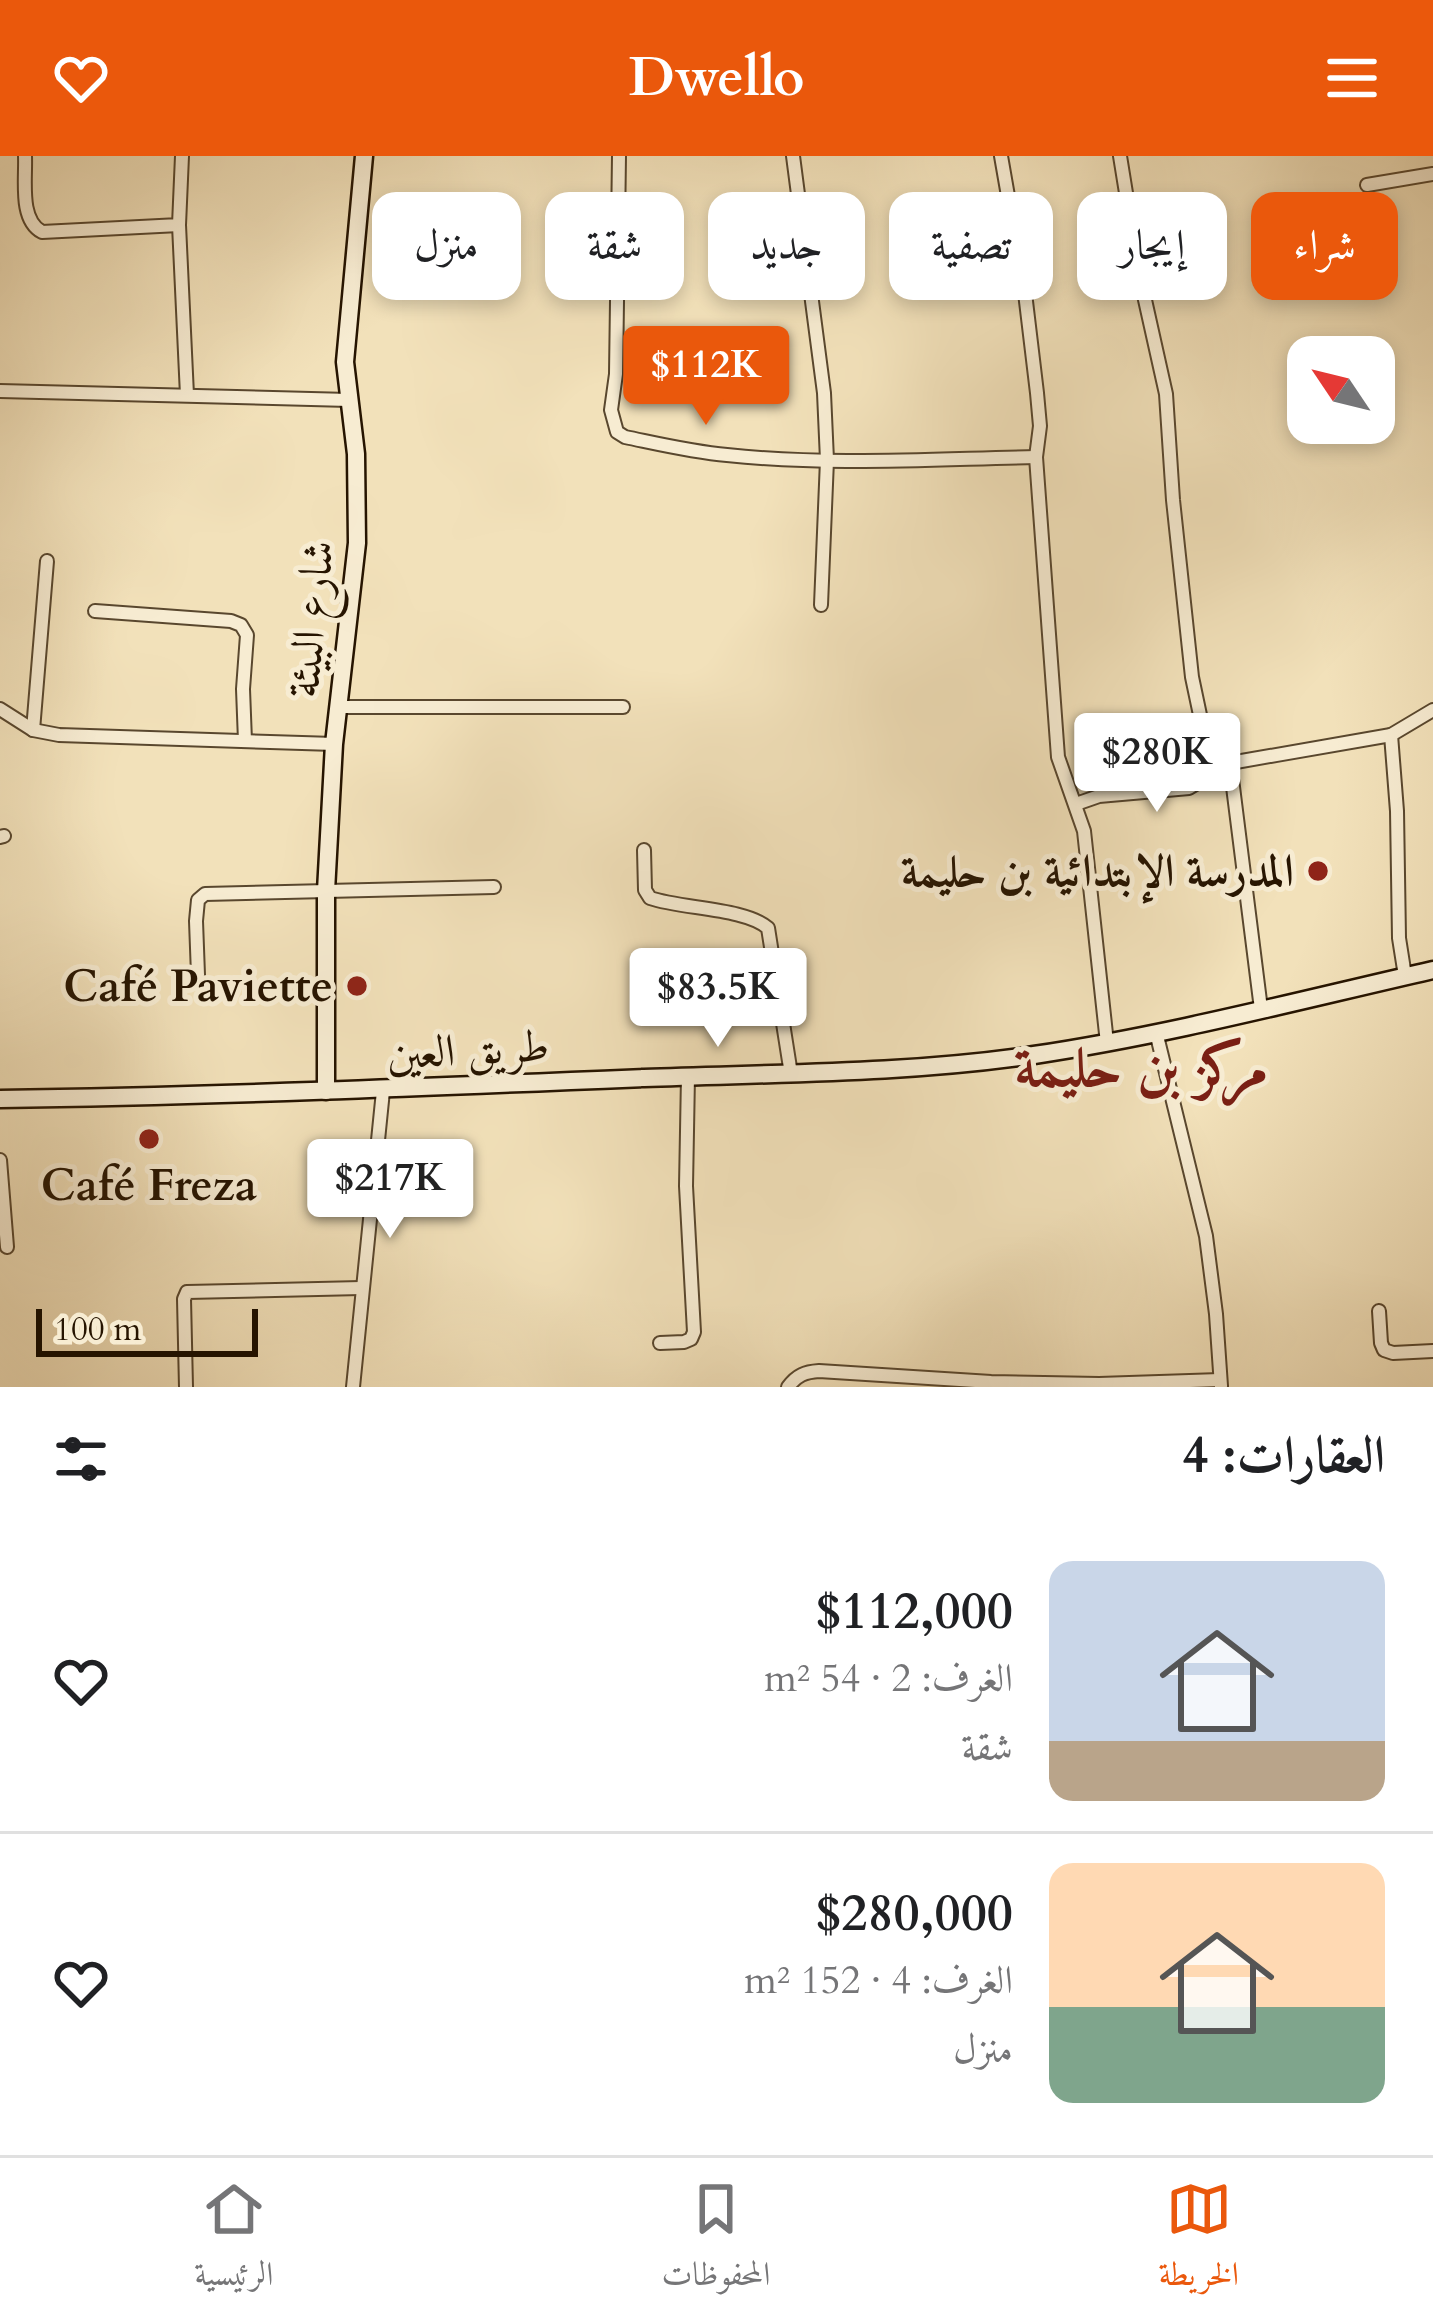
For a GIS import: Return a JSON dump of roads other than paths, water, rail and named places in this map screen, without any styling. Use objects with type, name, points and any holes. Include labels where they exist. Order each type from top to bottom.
[{"type":"main road","name":"شارع البيئة","points":[[326,1091],[326,891],[334,744],[357,543],[356,454],[345,362],[364,156]]},
{"type":"main road","name":"طريق العين","points":[[0,1100],[383,1091],[973,1063],[1108,1042],[1433,970]]},
{"type":"street","points":[[25,156],[28,218],[42,232],[179,225]]},
{"type":"street","points":[[182,156],[179,225],[187,395]]},
{"type":"street","points":[[619,156],[616,374],[611,410],[617,432],[693,451],[755,458],[1036,457]]},
{"type":"street","points":[[793,156],[824,393],[827,460],[821,605]]},
{"type":"street","points":[[1001,156],[1025,293],[1040,426],[1036,457],[1058,757],[1084,831],[1108,1042]]},
{"type":"street","points":[[1120,156],[1166,394],[1192,677],[1212,772]]},
{"type":"street","points":[[1366,185],[1433,174]]},
{"type":"street","points":[[0,391],[349,400]]},
{"type":"street","points":[[33,730],[47,561]]},
{"type":"street","points":[[95,611],[241,625],[247,635],[245,741]]},
{"type":"street","points":[[338,707],[623,707]]},
{"type":"street","points":[[0,709],[33,730],[59,735],[334,744]]},
{"type":"street","points":[[1076,804],[1099,796],[1189,788],[1230,764],[1391,735],[1433,710]]},
{"type":"street","points":[[1391,735],[1405,976]]},
{"type":"street","points":[[1230,764],[1261,1009]]},
{"type":"street","points":[[644,850],[645,890],[650,898],[747,917],[768,928],[791,1074]]},
{"type":"street","points":[[198,975],[197,903],[205,894],[494,887]]},
{"type":"street","points":[[788,1387],[806,1372],[819,1371],[991,1384],[1221,1383],[1206,1236],[1156,1032]]},
{"type":"street","points":[[660,1343],[684,1342],[694,1331],[686,1186],[688,1076]]},
{"type":"street","points":[[353,1387],[383,1091]]},
{"type":"street","points":[[0,1160],[7,1246]]},
{"type":"street","points":[[186,1387],[187,1292],[361,1288]]},
{"type":"street","points":[[1378,1311],[1384,1350],[1393,1354],[1433,1352]]},
{"type":"place","name":"المدرسة الإبتدائية بن حليمة","points":[[1318,871]]},
{"type":"place","name":"Café Paviette","points":[[357,986]]},
{"type":"place","name":"Café Freza","points":[[149,1139]]},
{"type":"district","name":"مركز بن حليمة","points":[[1141,1068]]}]
